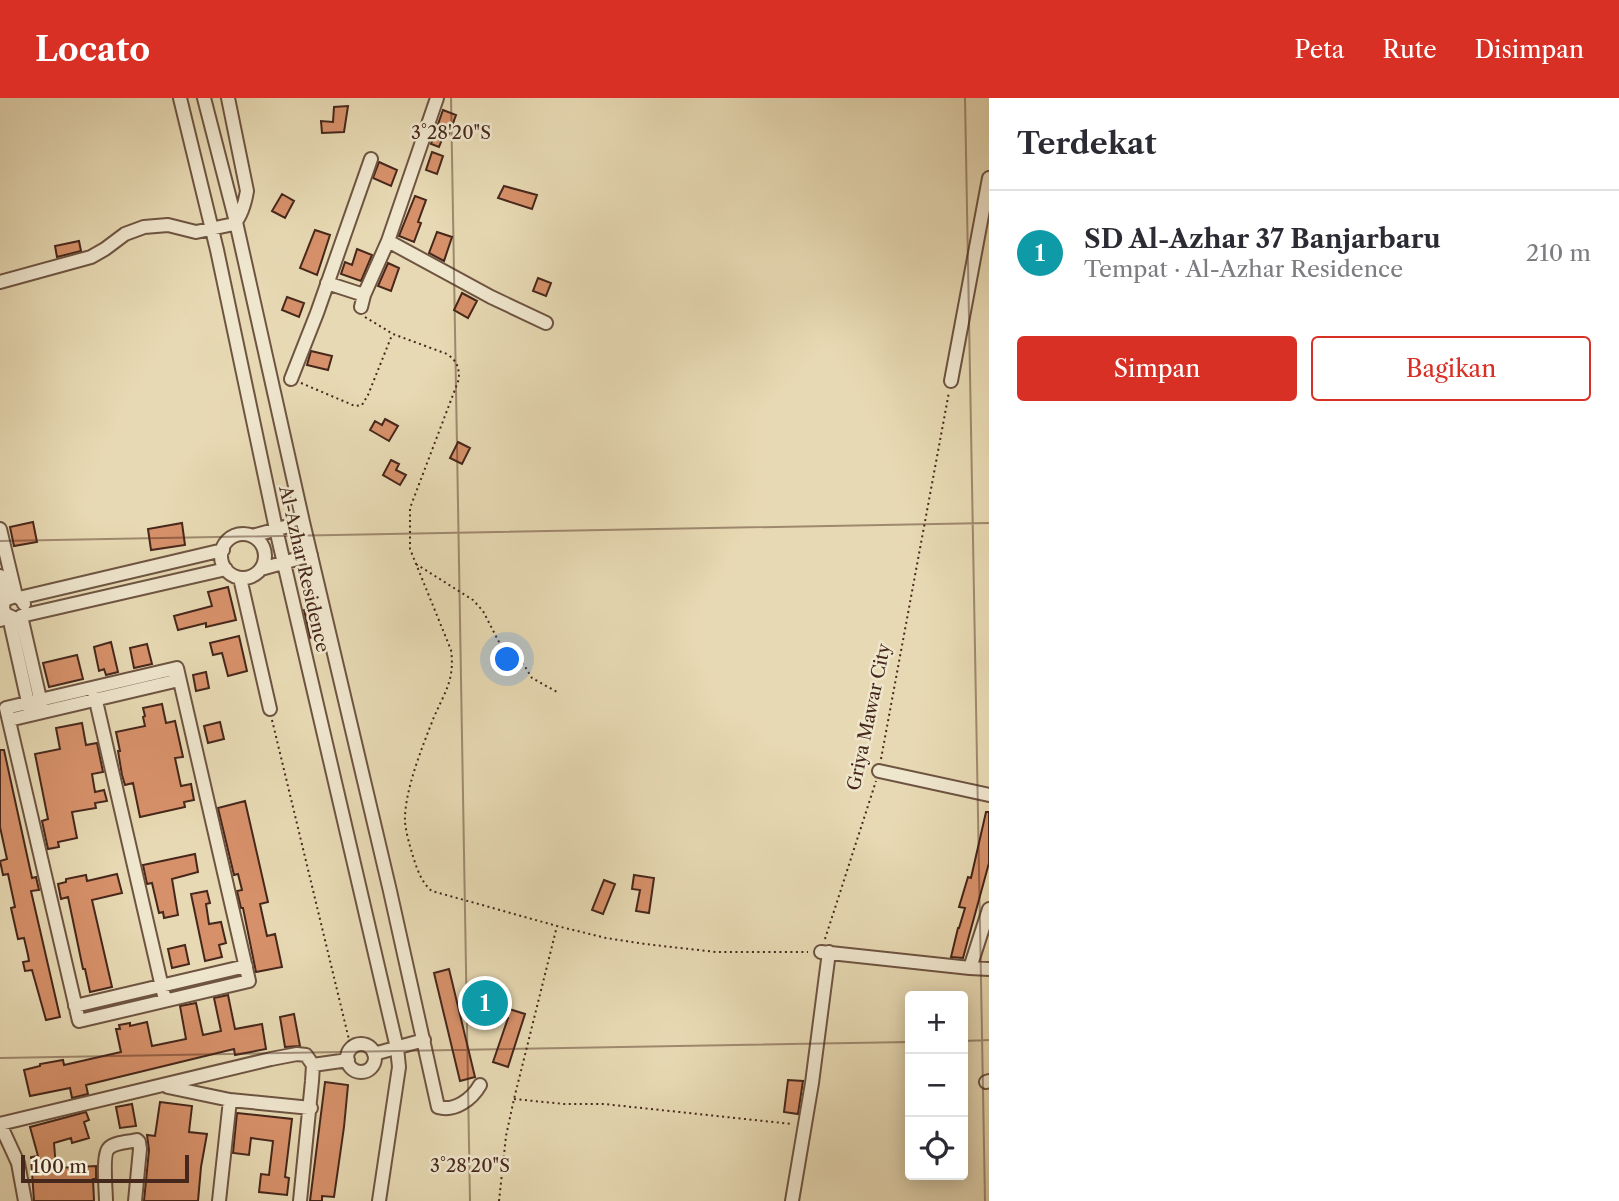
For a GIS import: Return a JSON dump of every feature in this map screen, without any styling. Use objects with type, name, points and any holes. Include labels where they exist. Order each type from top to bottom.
[{"type":"street","name":"Al-Azhar Residence","points":[[180,98],[276,529],[397,1048],[399,1067],[379,1201]]},
{"type":"street","name":"Al-Azhar Residence","points":[[204,98],[236,222],[438,1107],[456,1107],[472,1096],[480,1085]]},
{"type":"street","points":[[0,282],[92,257],[125,234],[144,227],[168,225],[192,232],[234,224],[245,202],[247,191],[228,98]]},
{"type":"street","points":[[327,283],[363,301],[388,241],[437,98]]},
{"type":"street","points":[[291,379],[371,159]]},
{"type":"street","points":[[951,381],[989,178]]},
{"type":"street","points":[[388,241],[491,297],[546,323]]},
{"type":"street","points":[[216,250],[240,244]]},
{"type":"street","points":[[303,522],[252,536],[231,537],[226,542],[221,560],[232,575],[240,578],[311,555]]},
{"type":"street","points":[[0,529],[9,599],[3,608],[10,618],[36,707]]},
{"type":"street","points":[[252,536],[264,550],[261,569]]},
{"type":"street","points":[[9,599],[223,550]]},
{"type":"street","points":[[187,558],[191,577]]},
{"type":"street","points":[[10,618],[226,569]]},
{"type":"street","points":[[0,576],[9,599]]},
{"type":"street","points":[[240,578],[270,709]]},
{"type":"street","points":[[9,599],[22,600],[25,607],[10,618]]},
{"type":"street","points":[[177,668],[249,981],[79,1021],[6,708],[36,707],[94,694],[177,668]]},
{"type":"street","points":[[94,694],[165,1000]]},
{"type":"street","points":[[879,771],[989,795]]},
{"type":"street","points":[[970,968],[989,909]]},
{"type":"street","points":[[792,1201],[812,1083],[825,952],[989,968]]},
{"type":"street","points":[[75,1006],[246,966]]},
{"type":"street","points":[[374,1054],[424,1040]]},
{"type":"street","points":[[362,1044],[370,1047],[375,1059],[372,1067],[360,1072],[352,1068],[349,1055],[354,1046],[362,1044]]},
{"type":"street","points":[[25,1201],[18,1163],[0,1124],[297,1054],[306,1055],[313,1065],[311,1108],[300,1201]]},
{"type":"street","points":[[313,1065],[349,1055]]},
{"type":"street","points":[[161,1085],[230,1100],[311,1108]]},
{"type":"street","points":[[219,1201],[230,1100]]},
{"type":"street","points":[[106,1201],[108,1149],[138,1140],[140,1149],[135,1201]]},
{"type":"path","points":[[363,301],[362,313],[365,318],[393,334],[447,354],[455,359],[459,368],[459,379],[410,508],[410,549],[451,650],[453,668],[412,779],[406,806],[408,840],[427,888],[606,938],[716,951],[825,952]]},
{"type":"path","points":[[291,379],[355,406],[362,405],[393,334]]},
{"type":"path","name":"Griya Mawar City","points":[[825,952],[879,771],[951,381]]},
{"type":"path","points":[[415,564],[473,600],[483,611],[500,645],[524,664],[532,678],[557,692]]},
{"type":"path","points":[[270,709],[349,1055]]},
{"type":"path","points":[[499,1201],[506,1136],[557,926]]},
{"type":"path","points":[[514,1099],[564,1104],[604,1104],[804,1125]]},
{"type":"building","points":[[348,106],[344,132],[322,133],[321,121],[333,122],[334,107]]},
{"type":"building","points":[[443,110],[456,115],[449,134],[445,132],[439,147],[431,144]]},
{"type":"building","points":[[432,152],[443,156],[437,174],[426,170]]},
{"type":"building","points":[[379,162],[397,170],[391,186],[373,178]]},
{"type":"building","points":[[504,186],[537,195],[532,209],[498,198]]},
{"type":"building","points":[[282,194],[294,201],[285,218],[272,211]]},
{"type":"building","points":[[415,196],[426,200],[414,242],[399,236]]},
{"type":"building","points":[[315,230],[330,235],[317,275],[300,268]]},
{"type":"building","points":[[437,232],[452,237],[444,261],[429,253]]},
{"type":"building","points":[[79,241],[81,251],[57,257],[55,246]]},
{"type":"building","points":[[357,249],[372,255],[361,281],[341,274],[345,262],[352,265]]},
{"type":"building","points":[[388,263],[399,268],[391,291],[378,286]]},
{"type":"building","points":[[538,278],[551,283],[546,296],[533,291]]},
{"type":"building","points":[[462,293],[477,301],[468,318],[454,310]]},
{"type":"building","points":[[287,297],[304,303],[299,317],[282,310]]},
{"type":"building","points":[[311,351],[332,356],[328,370],[307,365]]},
{"type":"building","points":[[385,419],[398,426],[389,441],[370,430],[375,421],[382,425]]},
{"type":"building","points":[[458,442],[470,448],[462,464],[450,458]]},
{"type":"building","points":[[391,460],[399,464],[396,470],[406,475],[400,485],[383,475]]},
{"type":"building","points":[[33,522],[37,542],[14,546],[10,527]]},
{"type":"building","points":[[182,523],[185,545],[151,550],[148,529]]},
{"type":"building","points":[[228,587],[236,620],[206,627],[206,623],[178,630],[174,616],[212,606],[208,592]]},
{"type":"building","points":[[312,609],[317,637],[310,638],[304,610]]},
{"type":"building","points":[[239,636],[247,671],[228,676],[222,653],[213,655],[210,643]]},
{"type":"building","points":[[111,642],[118,672],[106,675],[104,669],[99,671],[94,647]]},
{"type":"building","points":[[147,644],[152,664],[134,668],[130,648]]},
{"type":"building","points":[[77,655],[83,679],[49,687],[43,663]]},
{"type":"building","points":[[206,672],[209,688],[196,691],[193,675]]},
{"type":"building","points":[[162,704],[166,723],[175,721],[183,757],[175,758],[181,786],[191,784],[194,800],[184,802],[185,807],[140,817],[133,783],[125,785],[122,775],[116,732],[145,726],[143,708]]},
{"type":"building","points":[[220,722],[224,739],[208,743],[204,726]]},
{"type":"building","points":[[82,723],[86,745],[97,743],[103,772],[92,774],[95,792],[104,790],[107,801],[95,803],[96,808],[72,812],[77,838],[58,842],[59,847],[48,849],[42,821],[48,819],[35,754],[60,749],[56,728]]},
{"type":"building","points":[[0,750],[4,750],[32,878],[36,877],[39,890],[31,891],[60,1017],[46,1020],[32,970],[25,971],[23,962],[29,961],[28,955],[24,938],[18,939],[11,908],[15,907],[8,874],[3,875],[0,861],[7,859],[0,827]]},
{"type":"building","points":[[245,801],[268,902],[260,904],[267,936],[275,934],[282,967],[256,972],[237,891],[242,890],[238,874],[234,875],[218,808]]},
{"type":"building","points":[[986,812],[989,812],[989,863],[963,958],[951,957],[965,908],[959,907],[968,877],[971,878]]},
{"type":"building","points":[[195,854],[198,872],[172,879],[178,915],[164,918],[163,912],[159,913],[152,883],[147,884],[143,865]]},
{"type":"building","points":[[117,874],[122,893],[92,900],[112,987],[90,992],[68,897],[61,899],[58,884],[66,882],[66,879],[86,875],[87,881]]},
{"type":"building","points":[[634,875],[654,878],[649,913],[636,911],[640,890],[632,889]]},
{"type":"building","points":[[604,880],[615,884],[603,914],[592,910]]},
{"type":"building","points":[[207,891],[210,903],[206,904],[209,924],[221,922],[226,943],[219,945],[222,957],[205,961],[191,894]]},
{"type":"building","points":[[185,945],[189,964],[172,968],[168,949]]},
{"type":"building","points":[[449,969],[475,1077],[460,1081],[434,973]]},
{"type":"building","points":[[466,990],[508,1004],[506,1008],[525,1014],[508,1067],[493,1062],[508,1018],[462,1002]]},
{"type":"building","points":[[228,995],[235,1029],[262,1024],[266,1049],[235,1055],[234,1049],[86,1085],[88,1094],[72,1098],[70,1088],[30,1096],[24,1070],[40,1064],[63,1060],[64,1065],[121,1052],[116,1029],[120,1029],[119,1025],[130,1023],[130,1026],[147,1022],[152,1046],[186,1039],[180,1006],[196,1003],[203,1035],[221,1031],[214,998]]},
{"type":"building","points":[[294,1014],[300,1046],[285,1047],[280,1017]]},
{"type":"building","points":[[788,1080],[803,1081],[798,1114],[784,1112]]},
{"type":"building","points":[[325,1082],[348,1085],[344,1127],[334,1197],[322,1196],[322,1201],[310,1201]]},
{"type":"building","points":[[160,1102],[192,1106],[189,1132],[207,1134],[198,1201],[144,1201],[149,1150],[147,1135],[155,1136]]},
{"type":"building","points":[[132,1104],[136,1126],[120,1128],[116,1107]]},
{"type":"building","points":[[86,1112],[89,1120],[84,1122],[89,1138],[72,1143],[71,1138],[54,1143],[56,1168],[96,1166],[96,1179],[93,1179],[94,1201],[34,1201],[31,1157],[38,1156],[30,1127]]},
{"type":"building","points":[[237,1113],[292,1119],[285,1177],[289,1178],[287,1195],[259,1192],[261,1174],[269,1175],[273,1141],[251,1138],[249,1155],[233,1153]]},
{"type":"place","name":"SD Al-Azhar 37 Banjarbaru","points":[[485,1003]]}]
